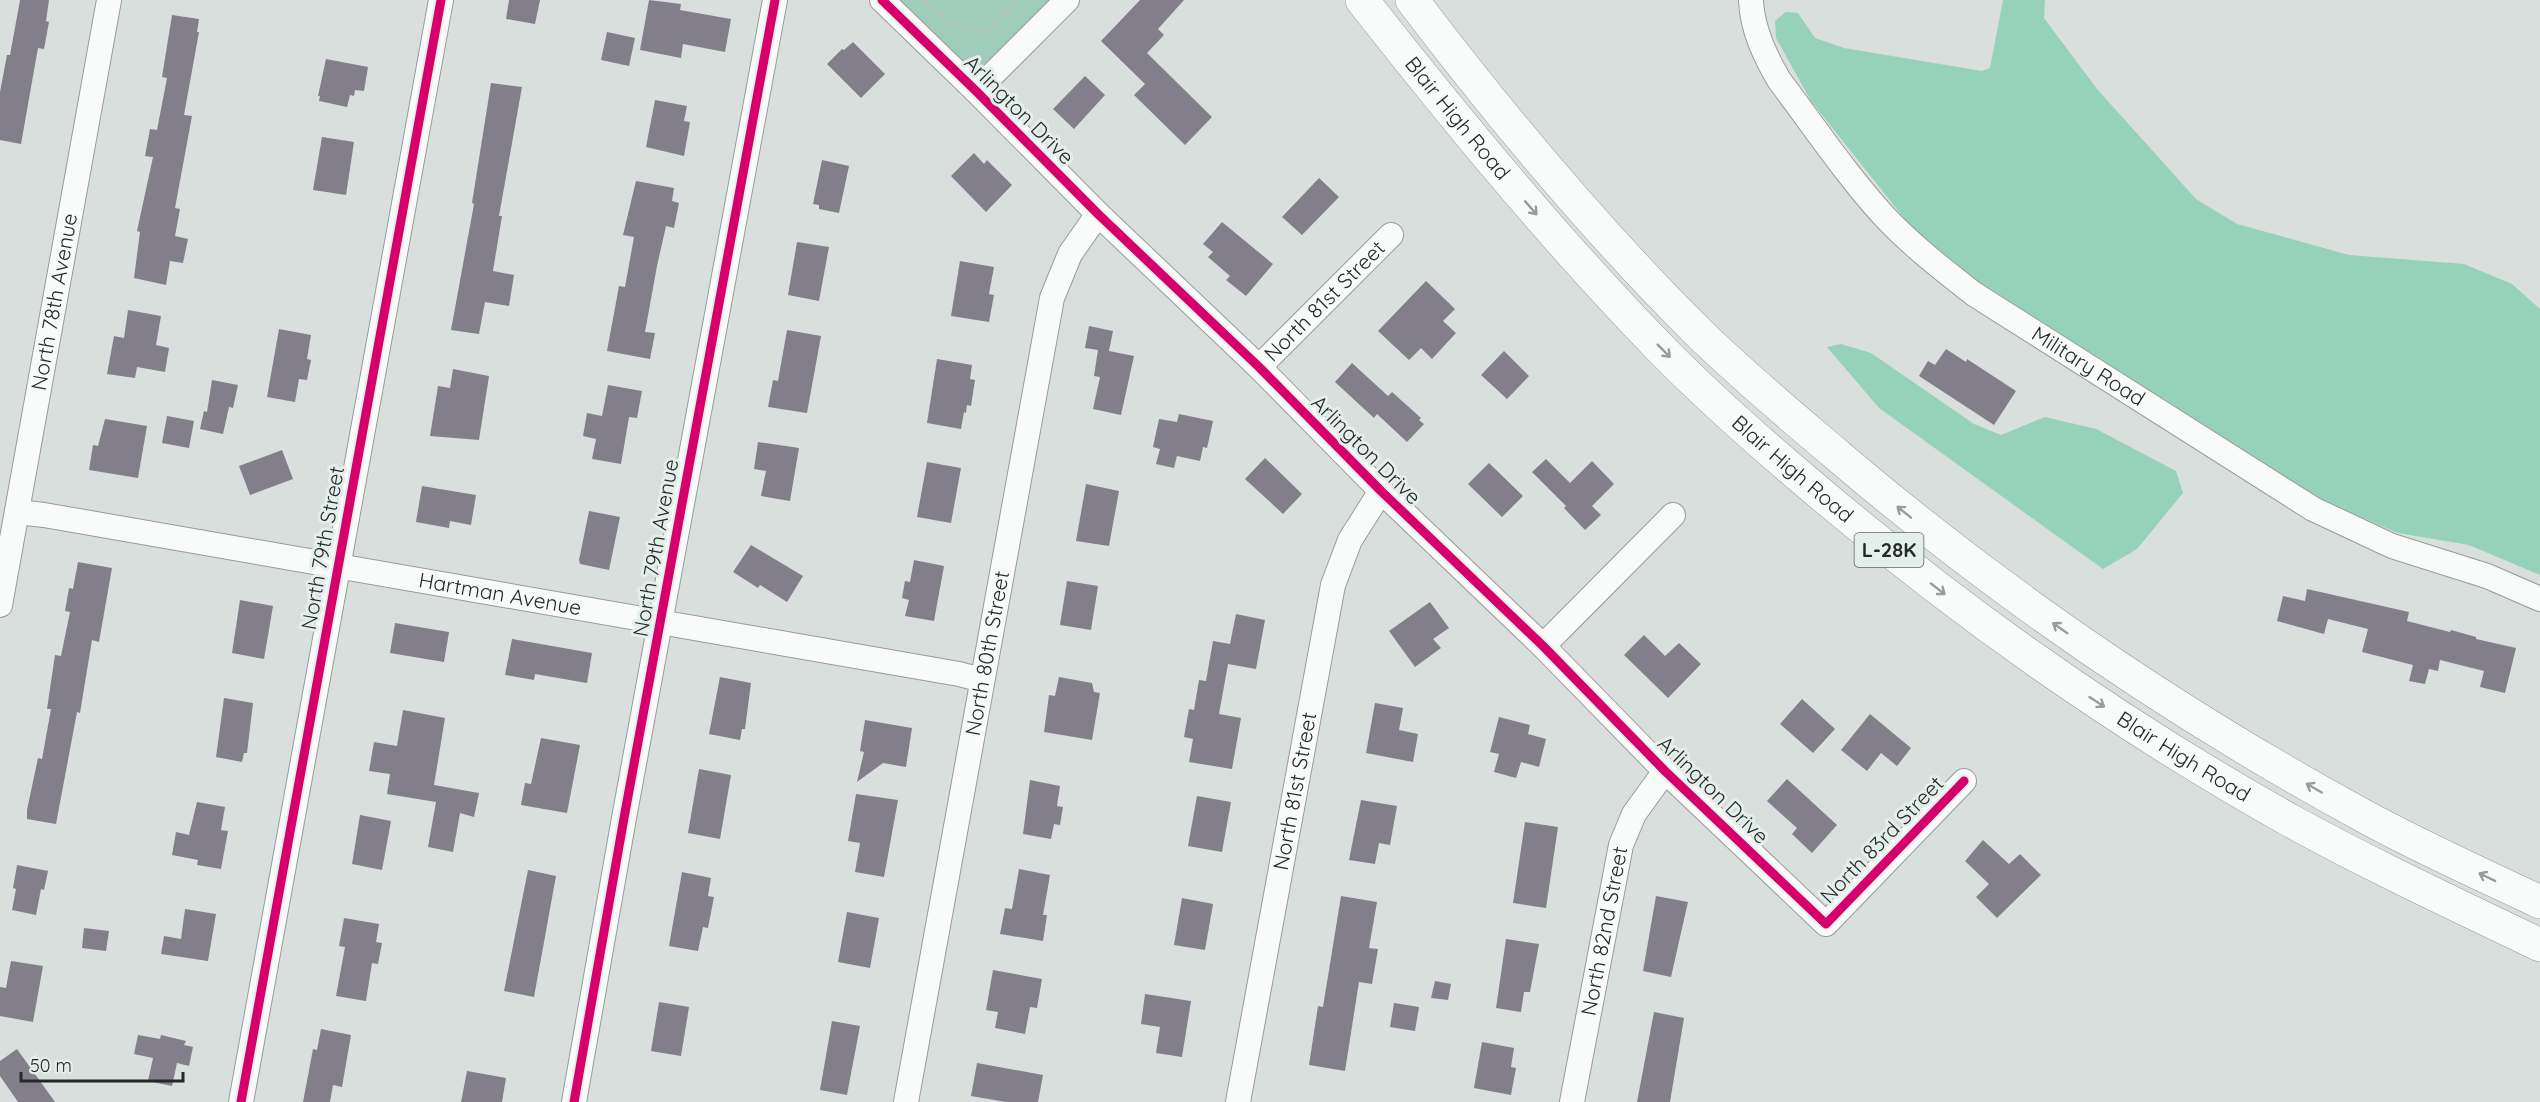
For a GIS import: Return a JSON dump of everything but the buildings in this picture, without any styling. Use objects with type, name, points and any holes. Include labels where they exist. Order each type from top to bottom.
[{"type":"main road","name":"Blair High Road","points":[[1362,0],[1485,156],[1554,235],[1664,352],[1776,456],[1891,552],[1956,603],[2087,695],[2223,781],[2349,852],[2540,945]]},
{"type":"main road","name":"Blair High Road","points":[[1412,0],[1536,157],[1652,285],[1755,385],[1902,510],[2016,598],[2198,720],[2364,816],[2540,902]]},
{"type":"street","name":"North 78th Avenue","points":[[0,605],[109,0]]},
{"type":"street","name":"North 79th Street","points":[[241,1102],[441,0]]},
{"type":"street","name":"North 79th Avenue","points":[[574,1102],[775,0]]},
{"type":"street","name":"Arlington Drive","points":[[882,0],[1098,214],[1259,367],[1381,491],[1543,646],[1665,771],[1826,924]]},
{"type":"street","points":[[976,91],[1067,0]]},
{"type":"street","name":"Military Road","points":[[1750,0],[1755,25],[1769,64],[1854,181],[1884,216],[1926,256],[1974,294],[2313,510],[2392,546],[2487,576],[2540,599]]},
{"type":"street","name":"North 80th Street","points":[[906,1102],[1052,298],[1070,254],[1098,214]]},
{"type":"street","name":"North 81st Street","points":[[1259,367],[1391,235]]},
{"type":"street","name":"North 81st Street","points":[[1238,1102],[1334,585],[1350,540],[1381,491]]},
{"type":"street","name":"Hartman Avenue","points":[[17,513],[44,515],[959,674],[982,680]]},
{"type":"street","points":[[1543,646],[1673,515]]},
{"type":"street","name":"North 82nd Street","points":[[1572,1102],[1621,845],[1634,814],[1665,771]]},
{"type":"street","name":"North 83rd Street","points":[[1826,924],[1964,781]]},
{"type":"path","points":[[924,0],[943,18],[961,29],[987,33],[1020,0]]},
{"type":"green space","points":[[898,0],[1053,0],[981,69],[972,69],[963,64]]},
{"type":"green space","points":[[2003,0],[2045,0],[2044,18],[2097,89],[2196,199],[2237,224],[2349,255],[2464,264],[2512,284],[2540,309],[2540,575],[2469,545],[2398,533],[2311,496],[1981,285],[1919,237],[1811,101],[1776,38],[1775,21],[1786,12],[1798,13],[1815,38],[1844,48],[1982,71],[1990,68]]},
{"type":"green space","points":[[1841,344],[1871,353],[1974,424],[2001,435],[2045,417],[2096,429],[2176,471],[2183,493],[2137,549],[2103,569],[1879,408],[1827,347]]},
{"type":"cycle path","points":[[241,1102],[441,0]]},
{"type":"cycle path","points":[[574,1102],[775,0]]},
{"type":"cycle path","points":[[882,0],[1098,214],[1259,367],[1381,491],[1543,646],[1665,771],[1826,924],[1964,781]]}]
